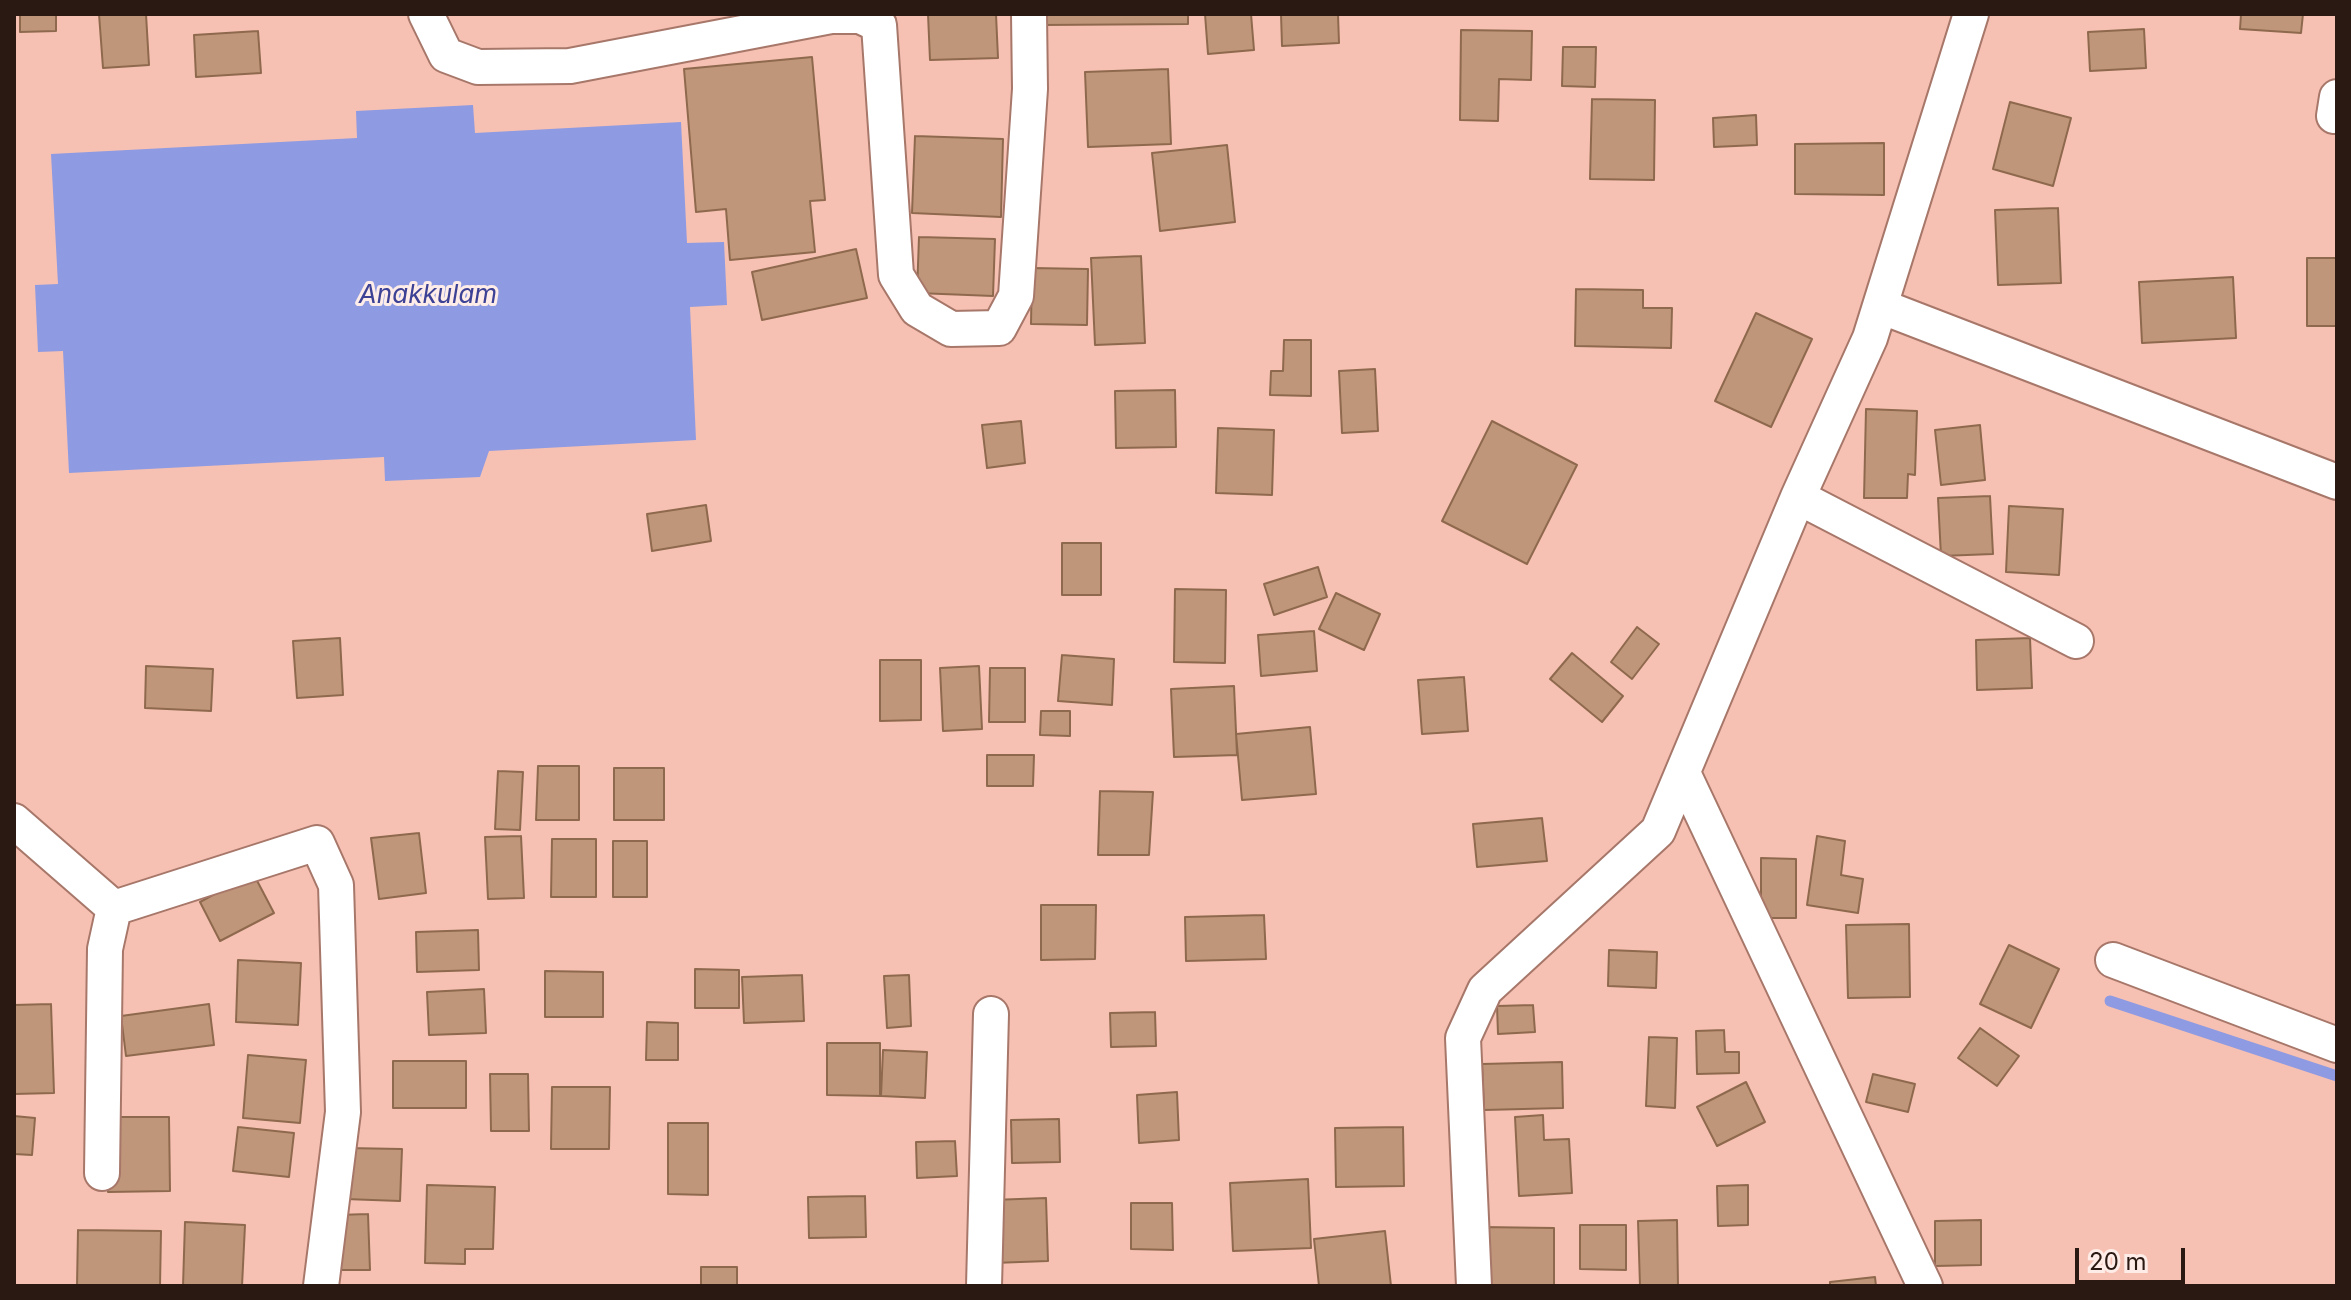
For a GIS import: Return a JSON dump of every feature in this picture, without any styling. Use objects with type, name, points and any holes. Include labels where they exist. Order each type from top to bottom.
[{"type":"street","points":[[426,14],[446,55],[478,67],[570,66],[831,16],[860,16],[879,25],[896,275],[917,309],[951,329],[999,328],[1016,296],[1030,89],[1029,14]]},
{"type":"street","points":[[1474,1286],[1463,1038],[1485,990],[1658,831],[1798,497],[1870,338],[1971,14]]},
{"type":"street","points":[[1880,306],[2337,482]]},
{"type":"street","points":[[1798,497],[2076,641]]},
{"type":"street","points":[[1683,773],[1925,1286]]},
{"type":"street","points":[[14,821],[114,908]]},
{"type":"street","points":[[114,908],[317,843],[336,885],[343,1112],[321,1286]]},
{"type":"street","points":[[102,1173],[105,949],[114,908]]},
{"type":"street","points":[[2113,960],[2337,1045]]},
{"type":"street","points":[[984,1286],[991,1014]]},
{"type":"water","name":"Anakkulam","points":[[473,105],[475,133],[681,122],[687,243],[724,242],[727,305],[690,307],[696,440],[489,451],[480,477],[385,481],[384,457],[69,473],[63,351],[38,352],[35,285],[58,284],[51,154],[357,138],[356,111]]},
{"type":"building","points":[[20,14],[56,14],[56,31],[20,32]]},
{"type":"building","points":[[99,14],[146,14],[149,65],[103,68]]},
{"type":"building","points":[[928,14],[996,14],[998,58],[930,60]]},
{"type":"building","points":[[1043,14],[1188,14],[1188,24],[1043,25]]},
{"type":"building","points":[[1205,14],[1251,14],[1254,50],[1208,54]]},
{"type":"building","points":[[1281,14],[1338,14],[1339,43],[1282,46]]},
{"type":"building","points":[[2241,14],[2303,14],[2301,33],[2240,29]]},
{"type":"building","points":[[2144,29],[2146,68],[2090,71],[2088,32]]},
{"type":"building","points":[[1461,30],[1532,31],[1531,80],[1499,79],[1498,121],[1460,120]]},
{"type":"building","points":[[258,31],[261,73],[196,77],[194,35]]},
{"type":"building","points":[[1563,47],[1596,47],[1595,87],[1562,86]]},
{"type":"building","points":[[812,57],[825,200],[810,201],[815,252],[730,260],[726,209],[696,212],[684,69]]},
{"type":"building","points":[[1168,69],[1171,144],[1088,147],[1085,72]]},
{"type":"building","points":[[1592,99],[1655,100],[1654,180],[1590,179]]},
{"type":"building","points":[[2010,102],[2071,118],[2053,186],[1993,169]]},
{"type":"building","points":[[1756,115],[1757,145],[1714,147],[1713,118]]},
{"type":"building","points":[[915,136],[1003,139],[1001,217],[912,213]]},
{"type":"building","points":[[1884,143],[1884,195],[1795,194],[1795,144]]},
{"type":"building","points":[[1227,145],[1235,222],[1160,231],[1152,153]]},
{"type":"building","points":[[2058,208],[2061,283],[1998,285],[1995,210]]},
{"type":"building","points":[[919,237],[995,239],[993,296],[917,293]]},
{"type":"building","points":[[856,249],[867,298],[762,320],[752,272]]},
{"type":"building","points":[[1141,256],[1145,343],[1095,345],[1091,258]]},
{"type":"building","points":[[2307,258],[2337,258],[2337,326],[2307,326]]},
{"type":"building","points":[[1032,268],[1088,269],[1087,325],[1031,324]]},
{"type":"building","points":[[2233,277],[2236,338],[2142,343],[2139,282]]},
{"type":"building","points":[[1576,289],[1643,290],[1643,308],[1672,308],[1671,348],[1575,346]]},
{"type":"building","points":[[1756,313],[1812,339],[1771,427],[1715,401]]},
{"type":"building","points":[[1284,340],[1311,340],[1311,396],[1270,395],[1271,371],[1283,371]]},
{"type":"building","points":[[1375,369],[1378,431],[1342,433],[1339,371]]},
{"type":"building","points":[[1175,390],[1176,447],[1116,448],[1115,391]]},
{"type":"building","points":[[1866,409],[1917,411],[1915,475],[1908,474],[1907,498],[1864,498]]},
{"type":"building","points":[[1021,421],[1025,463],[987,468],[982,425]]},
{"type":"building","points":[[1492,421],[1577,465],[1527,564],[1442,521]]},
{"type":"building","points":[[1980,425],[1985,480],[1941,485],[1935,430]]},
{"type":"building","points":[[1218,428],[1274,430],[1272,495],[1216,493]]},
{"type":"building","points":[[1990,496],[1993,554],[1941,556],[1938,498]]},
{"type":"building","points":[[706,505],[711,541],[652,551],[647,514]]},
{"type":"building","points":[[2009,506],[2063,509],[2059,575],[2006,572]]},
{"type":"building","points":[[1062,543],[1101,543],[1101,595],[1062,595]]},
{"type":"building","points":[[1318,567],[1327,597],[1274,615],[1264,584]]},
{"type":"building","points":[[1175,589],[1226,590],[1225,663],[1174,662]]},
{"type":"building","points":[[1336,593],[1380,614],[1364,650],[1319,629]]},
{"type":"building","points":[[1637,627],[1659,644],[1632,679],[1611,662]]},
{"type":"building","points":[[1314,631],[1317,671],[1261,676],[1258,635]]},
{"type":"building","points":[[340,638],[343,695],[297,698],[293,641]]},
{"type":"building","points":[[2030,638],[2032,688],[1977,690],[1976,640]]},
{"type":"building","points":[[1572,653],[1623,696],[1602,722],[1550,679]]},
{"type":"building","points":[[1062,655],[1114,659],[1112,705],[1058,701]]},
{"type":"building","points":[[880,660],[921,660],[921,720],[880,721]]},
{"type":"building","points":[[146,666],[213,669],[211,711],[145,708]]},
{"type":"building","points":[[979,666],[982,729],[943,731],[940,668]]},
{"type":"building","points":[[990,668],[1025,668],[1025,722],[989,722]]},
{"type":"building","points":[[1464,677],[1468,731],[1422,734],[1418,680]]},
{"type":"building","points":[[1234,686],[1237,755],[1174,757],[1171,689]]},
{"type":"building","points":[[1041,711],[1070,711],[1070,736],[1040,735]]},
{"type":"building","points":[[1310,727],[1316,794],[1242,800],[1236,734]]},
{"type":"building","points":[[987,755],[1034,755],[1033,786],[987,786]]},
{"type":"building","points":[[538,766],[579,766],[579,820],[536,820]]},
{"type":"building","points":[[614,768],[664,768],[664,820],[614,820]]},
{"type":"building","points":[[498,771],[523,772],[520,830],[495,829]]},
{"type":"building","points":[[1100,791],[1153,792],[1149,855],[1098,855]]},
{"type":"building","points":[[1542,818],[1547,861],[1477,867],[1473,824]]},
{"type":"building","points":[[419,833],[426,893],[379,899],[371,838]]},
{"type":"building","points":[[521,836],[524,898],[488,899],[485,837]]},
{"type":"building","points":[[1817,836],[1845,841],[1841,875],[1863,879],[1858,913],[1807,905]]},
{"type":"building","points":[[552,839],[596,839],[596,897],[551,897]]},
{"type":"building","points":[[613,841],[647,841],[647,897],[613,897]]},
{"type":"building","points":[[1761,858],[1796,859],[1796,918],[1761,918]]},
{"type":"building","points":[[253,873],[274,913],[220,941],[200,902]]},
{"type":"building","points":[[1041,905],[1096,905],[1095,959],[1041,960]]},
{"type":"building","points":[[1264,915],[1266,959],[1186,961],[1185,917]]},
{"type":"building","points":[[1909,924],[1910,997],[1848,998],[1846,925]]},
{"type":"building","points":[[478,930],[479,970],[417,972],[416,932]]},
{"type":"building","points":[[2009,945],[2059,969],[2031,1028],[1980,1004]]},
{"type":"building","points":[[1609,950],[1657,952],[1656,988],[1608,986]]},
{"type":"building","points":[[238,960],[301,963],[298,1025],[236,1022]]},
{"type":"building","points":[[695,969],[739,970],[739,1008],[695,1008]]},
{"type":"building","points":[[545,971],[603,972],[603,1017],[545,1017]]},
{"type":"building","points":[[802,975],[804,1021],[744,1023],[742,977]]},
{"type":"building","points":[[909,975],[911,1026],[887,1028],[884,976]]},
{"type":"building","points":[[484,989],[486,1033],[429,1035],[427,992]]},
{"type":"building","points":[[51,1004],[54,1093],[14,1094],[14,1005]]},
{"type":"building","points":[[209,1004],[214,1045],[126,1056],[121,1016]]},
{"type":"building","points":[[1533,1005],[1535,1032],[1498,1034],[1497,1006]]},
{"type":"building","points":[[1155,1012],[1156,1046],[1111,1047],[1110,1013]]},
{"type":"building","points":[[647,1022],[678,1023],[678,1060],[646,1060]]},
{"type":"building","points":[[1980,1028],[2019,1056],[1997,1086],[1958,1058]]},
{"type":"building","points":[[1724,1030],[1725,1052],[1739,1052],[1739,1073],[1697,1074],[1696,1031]]},
{"type":"building","points":[[1649,1037],[1677,1038],[1675,1108],[1646,1106]]},
{"type":"building","points":[[827,1043],[880,1043],[880,1096],[827,1095]]},
{"type":"building","points":[[883,1050],[927,1052],[925,1098],[881,1096]]},
{"type":"building","points":[[248,1055],[306,1060],[300,1123],[243,1118]]},
{"type":"building","points":[[393,1061],[466,1061],[466,1108],[393,1108]]},
{"type":"building","points":[[1562,1062],[1563,1108],[1484,1110],[1482,1064]]},
{"type":"building","points":[[490,1074],[528,1074],[529,1131],[491,1131]]},
{"type":"building","points":[[1873,1074],[1915,1084],[1908,1112],[1866,1102]]},
{"type":"building","points":[[1746,1082],[1765,1122],[1717,1146],[1697,1107]]},
{"type":"building","points":[[552,1087],[610,1087],[609,1149],[551,1149]]},
{"type":"building","points":[[1177,1092],[1179,1140],[1139,1143],[1137,1095]]},
{"type":"building","points":[[1543,1115],[1544,1140],[1569,1139],[1572,1193],[1519,1196],[1515,1117]]},
{"type":"building","points":[[14,1116],[35,1118],[32,1155],[14,1154]]},
{"type":"building","points":[[108,1117],[169,1117],[170,1191],[108,1192]]},
{"type":"building","points":[[1059,1119],[1060,1162],[1012,1163],[1011,1120]]},
{"type":"building","points":[[668,1123],[708,1123],[708,1195],[668,1194]]},
{"type":"building","points":[[238,1127],[294,1133],[289,1177],[233,1171]]},
{"type":"building","points":[[1403,1127],[1404,1186],[1336,1187],[1335,1128]]},
{"type":"building","points":[[955,1141],[957,1176],[917,1178],[916,1142]]},
{"type":"building","points":[[346,1148],[402,1149],[400,1201],[345,1199]]},
{"type":"building","points":[[1308,1179],[1311,1248],[1233,1251],[1230,1183]]},
{"type":"building","points":[[427,1185],[495,1187],[493,1249],[465,1249],[465,1264],[425,1263]]},
{"type":"building","points":[[1748,1185],[1748,1225],[1718,1226],[1717,1186]]},
{"type":"building","points":[[865,1196],[866,1237],[809,1238],[808,1197]]},
{"type":"building","points":[[1046,1198],[1048,1261],[993,1263],[992,1200]]},
{"type":"building","points":[[1131,1203],[1172,1203],[1173,1250],[1131,1249]]},
{"type":"building","points":[[368,1214],[370,1270],[340,1270],[338,1215]]},
{"type":"building","points":[[1677,1220],[1678,1286],[1640,1286],[1638,1221]]},
{"type":"building","points":[[1981,1220],[1981,1265],[1935,1266],[1935,1221]]},
{"type":"building","points":[[185,1222],[245,1225],[242,1286],[183,1286]]},
{"type":"building","points":[[1580,1225],[1626,1225],[1626,1270],[1580,1269]]},
{"type":"building","points":[[1481,1227],[1554,1228],[1554,1286],[1481,1286]]},
{"type":"building","points":[[78,1230],[161,1231],[160,1286],[77,1286]]},
{"type":"building","points":[[1385,1231],[1391,1286],[1319,1286],[1314,1239]]},
{"type":"building","points":[[701,1267],[737,1267],[737,1286],[701,1286]]},
{"type":"building","points":[[1875,1277],[1876,1286],[1830,1286],[1830,1282]]},
{"type":"waterway","points":[[2110,1001],[2337,1076]]}]
